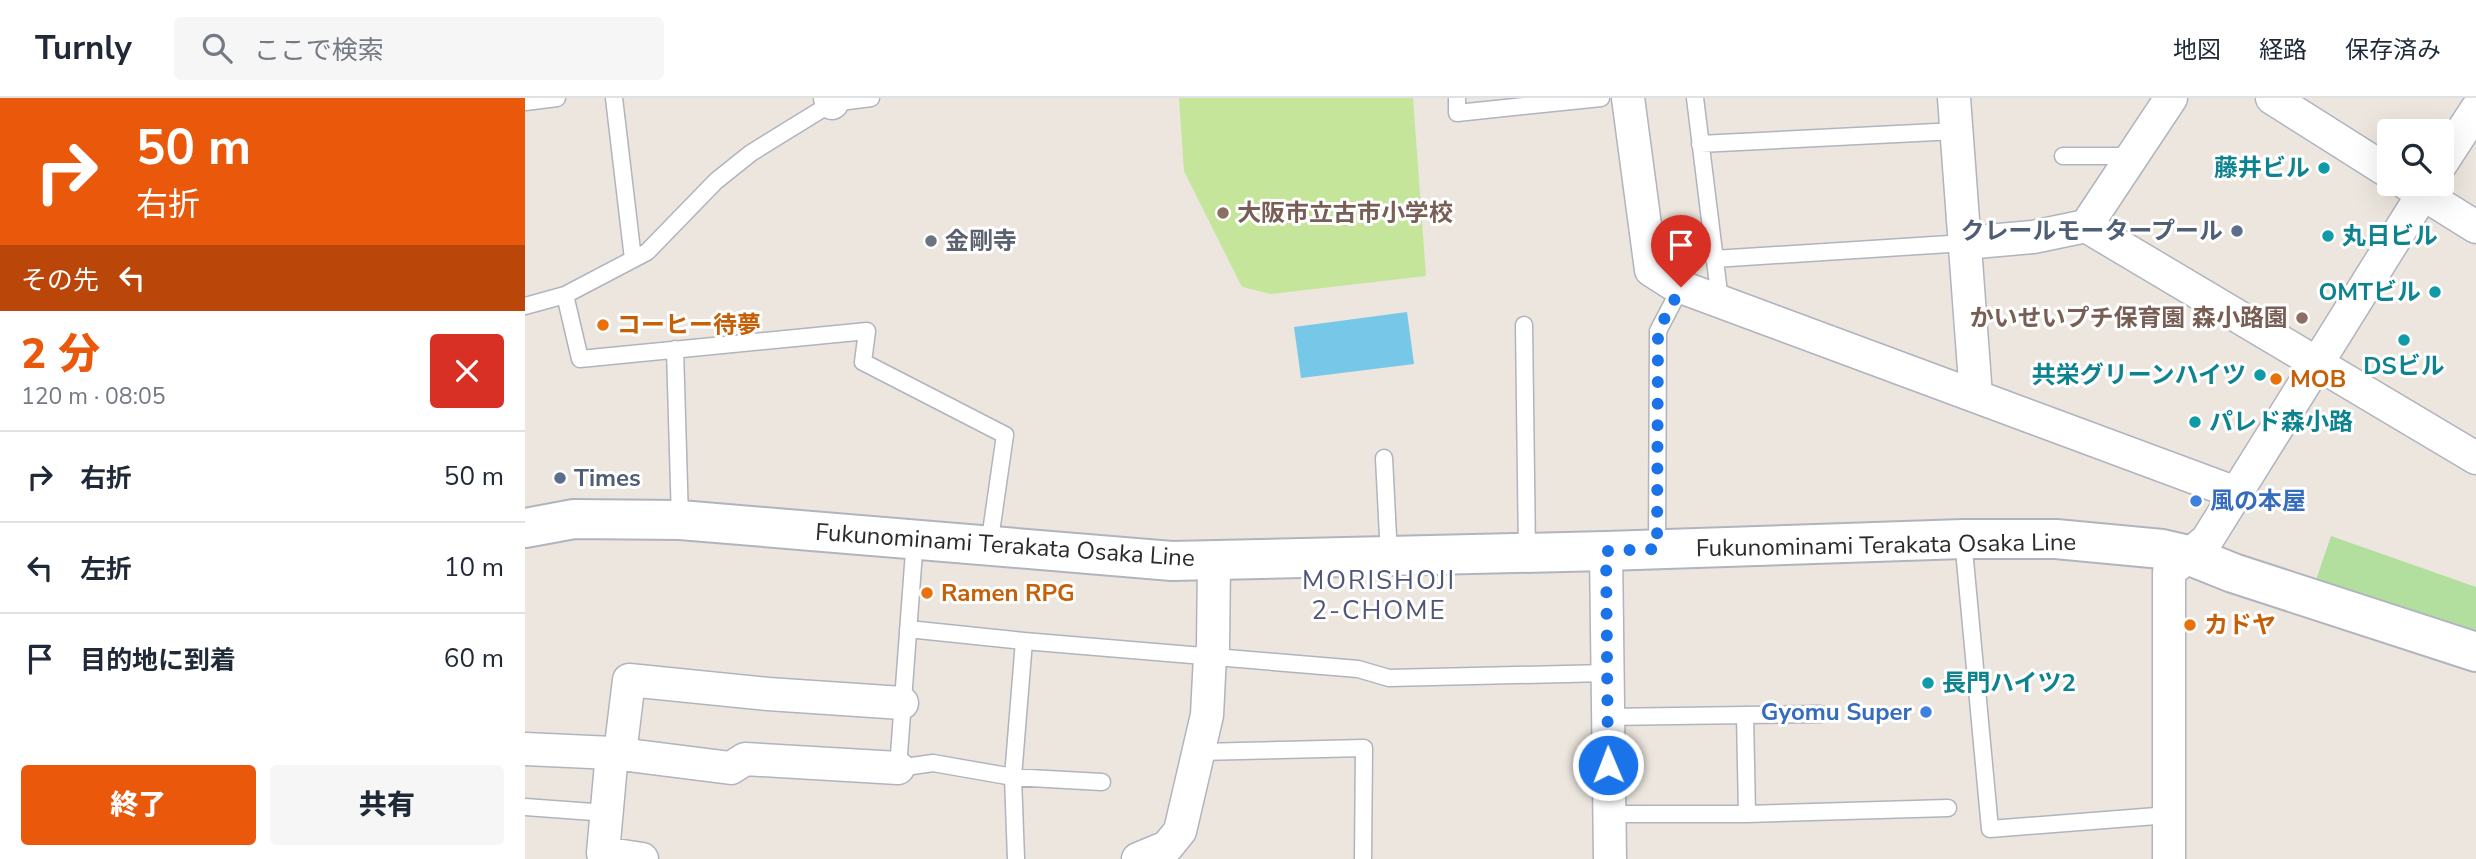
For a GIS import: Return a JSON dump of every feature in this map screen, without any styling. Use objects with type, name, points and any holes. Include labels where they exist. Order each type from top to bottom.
[{"type":"main road","name":"Fukunominami Terakata Osaka Line","points":[[531,526],[574,519],[680,520],[915,538],[1122,558],[1215,560],[1963,539],[2056,539],[2162,549],[2187,555],[2233,573],[2476,652]]},
{"type":"street","points":[[1628,98],[1651,270],[1681,287],[2236,494]]},
{"type":"street","points":[[1954,98],[1976,396]]},
{"type":"street","points":[[2086,226],[2171,98]]},
{"type":"street","points":[[2272,98],[2377,164]]},
{"type":"street","points":[[2454,144],[2476,110]]},
{"type":"street","points":[[2169,859],[2169,572],[2207,540],[2318,362],[2414,196]]},
{"type":"street","points":[[2432,196],[2476,227]]},
{"type":"street","points":[[1965,243],[2033,237],[2086,226],[2476,458]]},
{"type":"street","points":[[1606,551],[1610,859]]},
{"type":"street","points":[[1138,859],[1167,847],[1180,831],[1207,715],[1210,656],[1213,649],[1215,560]]},
{"type":"street","points":[[642,859],[603,856],[607,813],[629,680],[768,694],[902,703]]},
{"type":"street","points":[[525,749],[616,754],[731,768],[745,759],[898,768]]},
{"type":"lane","points":[[525,102],[557,98]]},
{"type":"lane","points":[[614,98],[633,259]]},
{"type":"lane","points":[[525,306],[565,295],[647,252],[716,181],[751,153],[831,101],[871,98]]},
{"type":"lane","points":[[1457,98],[1457,113],[1601,98]]},
{"type":"lane","points":[[1695,98],[1720,300]]},
{"type":"lane","points":[[1700,144],[1957,131]]},
{"type":"lane","points":[[2063,156],[2133,156]]},
{"type":"lane","points":[[1714,258],[1965,243]]},
{"type":"lane","points":[[1657,549],[1658,331],[1681,287]]},
{"type":"lane","points":[[565,295],[580,359],[867,331],[863,362],[1005,435],[989,546]]},
{"type":"lane","points":[[1524,325],[1527,553]]},
{"type":"lane","points":[[675,349],[680,520]]},
{"type":"lane","points":[[1384,458],[1389,556]]},
{"type":"lane","points":[[915,538],[898,768],[933,763],[1013,776],[1102,782]]},
{"type":"lane","points":[[1963,539],[1990,829],[2169,815]]},
{"type":"lane","points":[[908,629],[1357,668],[1389,678],[1607,673]]},
{"type":"lane","points":[[1016,859],[1013,776],[1024,641]]},
{"type":"lane","points":[[1745,715],[1747,814]]},
{"type":"lane","points":[[1607,717],[1821,715]]},
{"type":"lane","points":[[1199,752],[1364,748],[1363,859]]},
{"type":"lane","points":[[525,807],[607,813]]},
{"type":"lane","points":[[1609,814],[1747,814],[1948,808]]},
{"type":"green space","points":[[1179,98],[1413,98],[1426,276],[1271,294],[1242,287],[1184,171]]},
{"type":"green space","points":[[2331,536],[2476,587],[2476,631],[2316,580]]},
{"type":"water","points":[[1407,312],[1414,364],[1301,378],[1294,327]]},
{"type":"place","name":"藤井ビル","points":[[2324,168]]},
{"type":"place","name":"大阪市立古市小学校","points":[[1223,213]]},
{"type":"place","name":"クレールモータープール","points":[[2237,231]]},
{"type":"place","name":"丸日ビル","points":[[2328,236]]},
{"type":"place","name":"金剛寺","points":[[931,241]]},
{"type":"place","name":"OMTビル","points":[[2435,292]]},
{"type":"place","name":"かいせいプチ保育園 森小路園","points":[[2302,318]]},
{"type":"place","name":"コーヒー待夢","points":[[603,325]]},
{"type":"place","name":"DSビル","points":[[2404,340]]},
{"type":"place","name":"共栄グリーンハイツ","points":[[2260,375]]},
{"type":"place","name":"MOB","points":[[2276,379]]},
{"type":"place","name":"パレド森小路","points":[[2195,422]]},
{"type":"place","name":"Times","points":[[560,478]]},
{"type":"place","name":"風の本屋","points":[[2196,501]]},
{"type":"place","name":"Ramen RPG","points":[[927,593]]},
{"type":"place","name":"カドヤ","points":[[2190,625]]},
{"type":"place","name":"長門ハイツ2","points":[[1928,683]]},
{"type":"place","name":"Gyomu Super","points":[[1926,712]]},
{"type":"district","name":"MORISHOJI 2-CHOME","points":[[1379,595]]},
{"type":"route","points":[[1608,765],[1606,551],[1657,549],[1658,331],[1681,287]]}]
